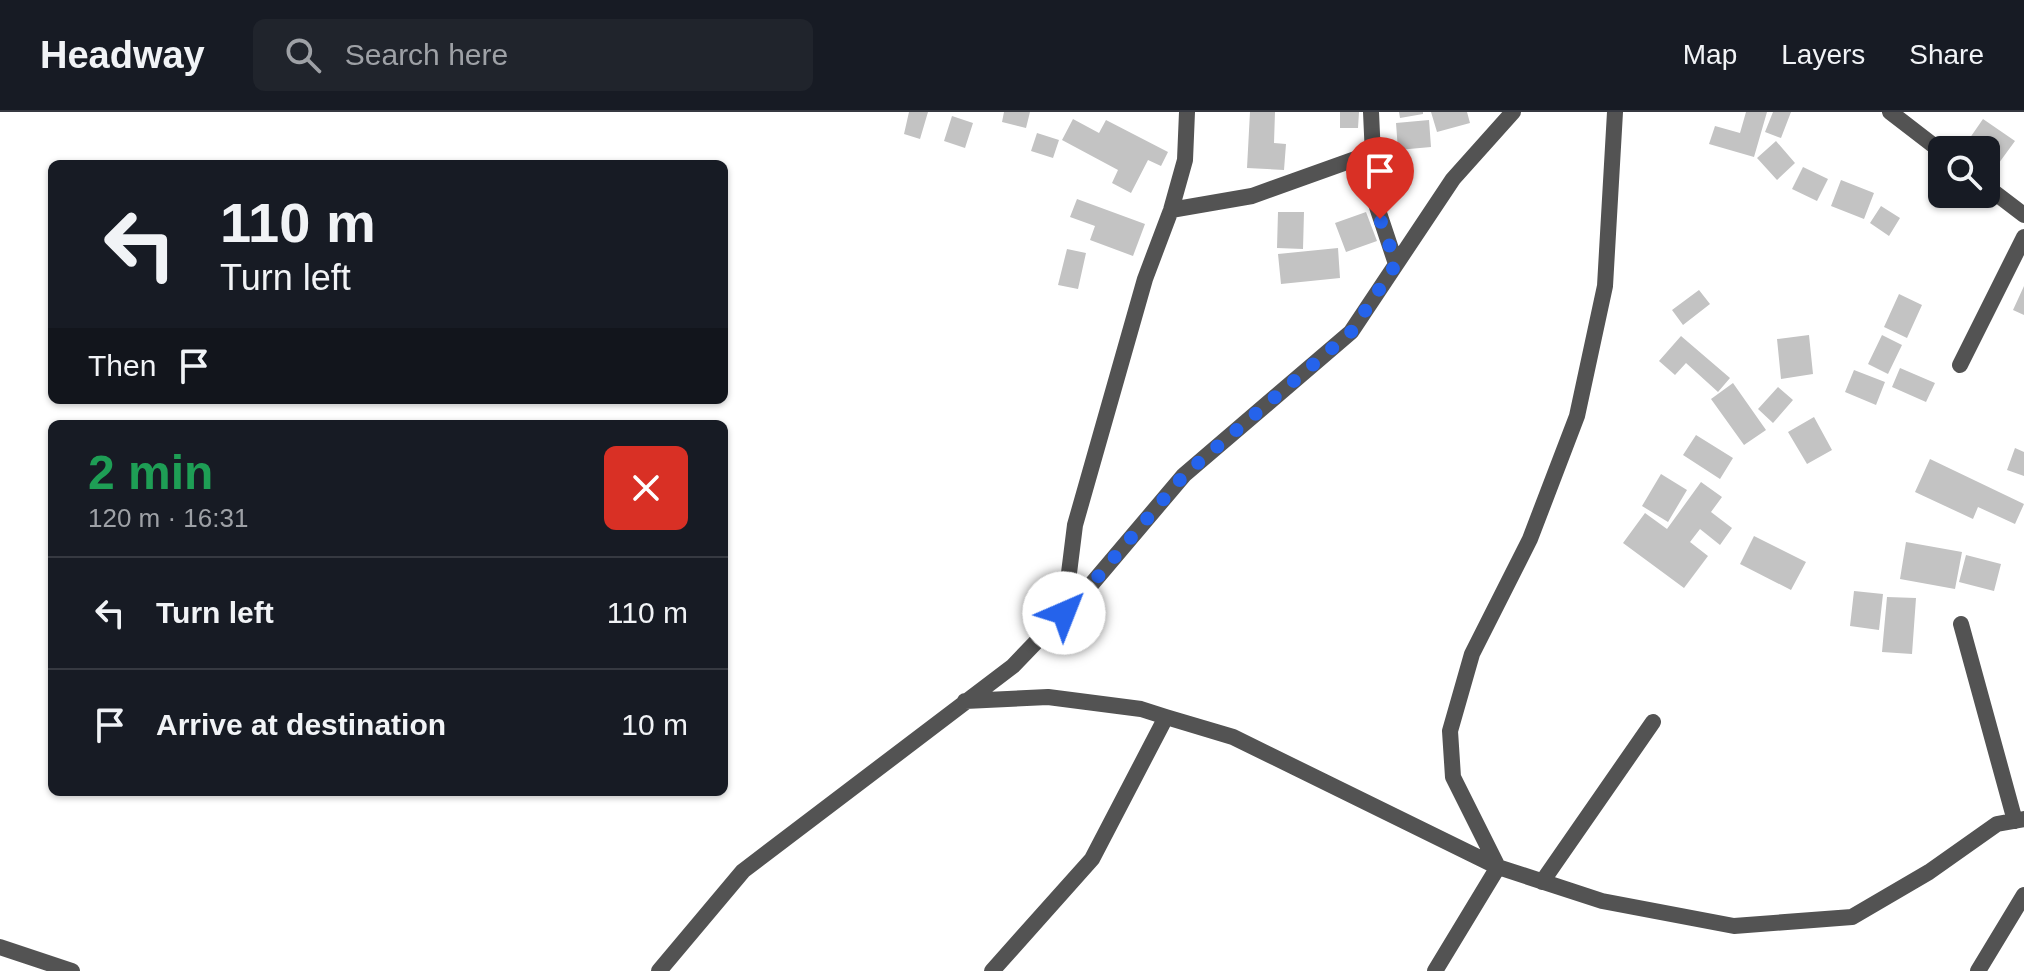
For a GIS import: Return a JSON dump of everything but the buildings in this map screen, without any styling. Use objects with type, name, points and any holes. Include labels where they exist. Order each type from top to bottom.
[{"type":"street","points":[[1064,613],[1075,525],[1145,279],[1171,210],[1185,160],[1187,112]]},
{"type":"street","points":[[1371,112],[1375,201],[1396,264]]},
{"type":"street","points":[[659,971],[743,871],[1013,666],[1090,586],[1184,475],[1351,332],[1453,179],[1513,112]]},
{"type":"street","points":[[1498,867],[1453,777],[1450,731],[1472,654],[1530,539],[1577,416],[1605,286],[1615,112]]},
{"type":"street","points":[[1890,112],[1928,141]]},
{"type":"street","points":[[1171,210],[1252,196],[1372,153]]},
{"type":"street","points":[[2000,197],[2024,215]]},
{"type":"street","points":[[1960,365],[2024,237]]},
{"type":"street","points":[[963,701],[1048,697],[1141,709],[1233,737],[1498,867],[1602,901],[1734,926],[1852,917],[1929,872],[1997,824],[2019,820],[1961,624]]},
{"type":"street","points":[[992,971],[1092,859],[1166,717]]},
{"type":"street","points":[[1542,882],[1653,722]]},
{"type":"street","points":[[1435,971],[1498,867]]},
{"type":"street","points":[[1978,971],[2024,895]]},
{"type":"street","points":[[0,947],[72,971]]},
{"type":"route","points":[[1064,613],[1184,475],[1351,332],[1396,264],[1380,219]]}]
